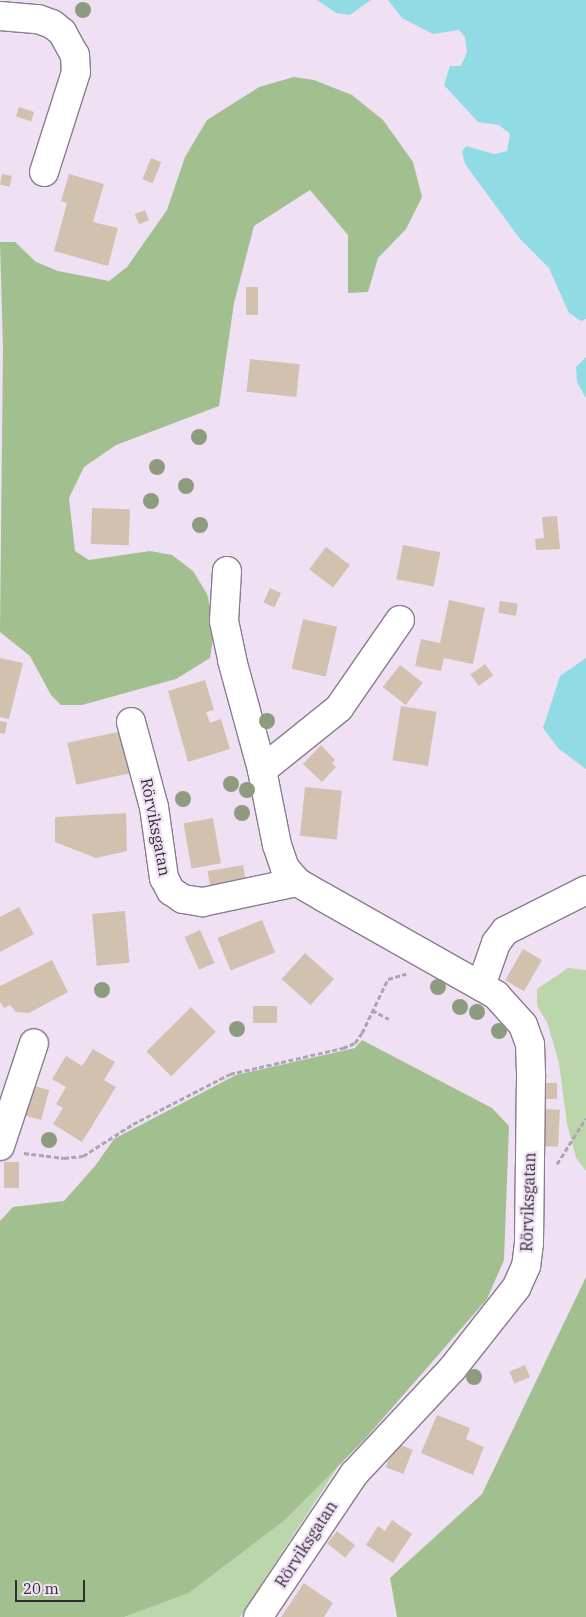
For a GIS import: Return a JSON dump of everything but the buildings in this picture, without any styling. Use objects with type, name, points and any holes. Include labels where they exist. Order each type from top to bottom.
[{"type":"street","points":[[0,16],[38,19],[52,24],[62,32],[75,56],[76,72],[44,172]]},
{"type":"street","name":"Rörviksgatan","points":[[227,571],[224,621],[262,770],[277,845],[285,868],[297,882],[481,986],[508,1006],[523,1025],[530,1044],[529,1217],[526,1266],[507,1302],[458,1361],[354,1474],[258,1617]]},
{"type":"street","points":[[262,770],[339,708],[400,620]]},
{"type":"street","name":"Rörviksgatan","points":[[131,722],[154,807],[164,878],[171,891],[183,899],[203,902],[297,882]]},
{"type":"street","points":[[481,986],[496,943],[505,932],[586,890]]},
{"type":"street","points":[[4,1150],[34,1042]]},
{"type":"path","points":[[4,1150],[40,1153],[64,1158],[83,1156],[133,1124],[230,1074],[343,1048],[355,1043],[388,979],[434,971],[440,963]]},
{"type":"path","points":[[372,1010],[389,1019]]},
{"type":"green space","points":[[294,77],[314,80],[352,95],[383,120],[413,162],[422,197],[406,229],[378,258],[368,292],[348,293],[348,235],[310,190],[254,226],[234,303],[219,406],[116,445],[84,467],[69,498],[75,551],[89,560],[150,551],[172,555],[193,571],[207,594],[215,625],[210,658],[176,679],[82,705],[61,705],[51,695],[30,656],[0,632],[3,349],[0,242],[15,242],[36,262],[58,271],[109,281],[127,267],[167,210],[185,157],[207,120],[259,87]]},
{"type":"green space","points":[[568,968],[586,970],[586,1171],[576,1158],[567,1124],[559,1063],[547,1022],[537,1006],[537,989]]},
{"type":"green space","points":[[362,1040],[492,1108],[509,1126],[504,1260],[487,1299],[364,1440],[285,1520],[189,1593],[124,1617],[0,1617],[0,1221],[13,1207],[64,1201],[95,1166],[114,1139],[236,1075],[355,1048]]},
{"type":"green space","points":[[586,1277],[586,1617],[397,1617],[390,1578],[482,1494]]},
{"type":"green space","points":[[339,1465],[240,1617],[124,1617],[189,1593],[285,1520]]},
{"type":"water","points":[[317,0],[371,0],[350,15],[336,13]]},
{"type":"water","points":[[388,0],[586,0],[586,319],[581,321],[569,313],[549,268],[520,239],[465,164],[462,152],[466,146],[494,154],[507,151],[510,134],[499,125],[478,122],[444,85],[450,66],[461,66],[467,52],[465,37],[459,30],[433,34],[402,18]]},
{"type":"water","points":[[586,357],[586,398],[577,382],[576,367]]},
{"type":"water","points":[[586,658],[586,769],[558,748],[543,728],[560,676]]}]
